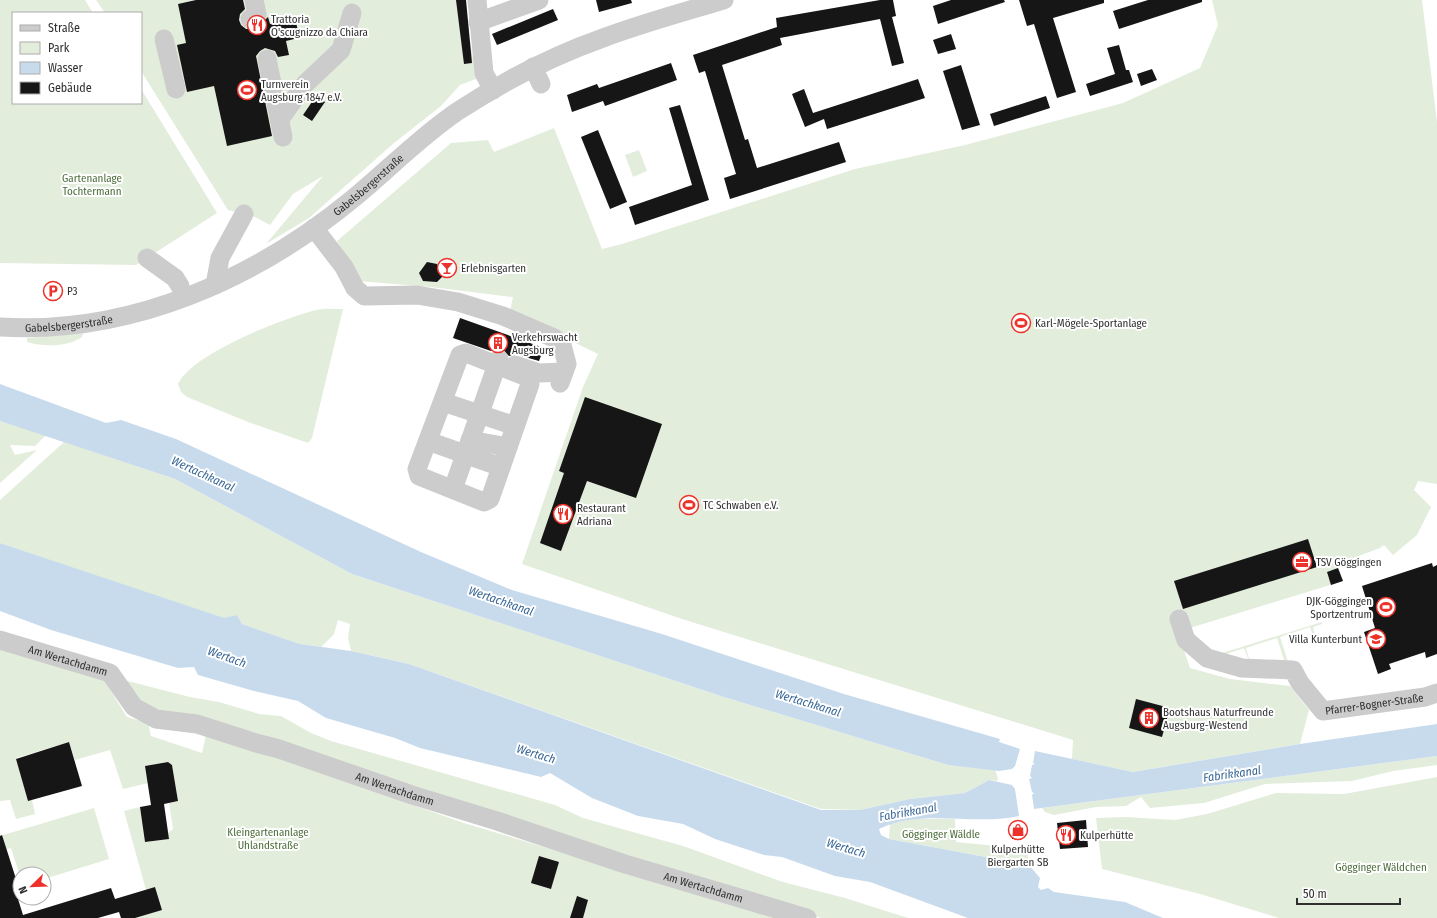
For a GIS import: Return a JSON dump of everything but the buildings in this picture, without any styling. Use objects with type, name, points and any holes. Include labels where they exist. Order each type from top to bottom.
[{"type":"street","points":[[250,19],[257,14],[254,0]]},
{"type":"street","points":[[477,0],[484,72],[493,90]]},
{"type":"street","points":[[478,22],[539,0]]},
{"type":"street","name":"Gabelsbergerstraße","points":[[1,331],[94,326],[158,306],[215,285],[244,272],[274,255],[314,228],[355,197],[425,135],[458,111],[493,90],[537,76],[602,38],[681,6],[724,0]]},
{"type":"street","points":[[267,59],[282,128],[305,84],[341,50],[352,13]]},
{"type":"street","points":[[164,39],[176,89]]},
{"type":"street","points":[[215,285],[223,243],[244,214]]},
{"type":"street","points":[[314,228],[344,267],[355,288],[364,296],[417,295],[458,302],[503,316],[554,338],[562,345],[567,364],[562,377],[539,373],[498,362],[466,353],[460,355],[417,469],[420,476],[484,502],[490,499],[530,384],[527,377],[498,362],[462,346]]},
{"type":"street","points":[[223,243],[244,272]]},
{"type":"street","points":[[147,258],[176,276]]},
{"type":"street","points":[[453,489],[498,362]]},
{"type":"street","points":[[443,402],[515,426]]},
{"type":"street","points":[[428,441],[468,447],[508,447]]},
{"type":"street","points":[[468,447],[501,467]]},
{"type":"street","name":"Pfarrer-Bogner-Straße","points":[[1179,619],[1186,640],[1207,658],[1242,668],[1293,670],[1300,683],[1323,711],[1425,697],[1437,693]]},
{"type":"street","name":"Am Wertachdamm","points":[[0,640],[110,673],[134,707],[156,719],[197,724],[256,743],[279,748],[412,795],[497,821],[625,864],[807,918]]},
{"type":"green space","name":"Gartenanlage Tochtermann","points":[[0,0],[85,0],[92,12],[12,12],[12,104],[142,104],[142,91],[217,213],[136,265],[0,263]]},
{"type":"green space","name":"Turnverein Augsburg 1847 e.V.","points":[[96,0],[464,0],[476,79],[460,85],[441,106],[394,143],[309,218],[266,244],[323,176],[293,194],[270,225],[255,217],[228,210],[142,73],[142,12],[104,12]]},
{"type":"green space","name":"Karl-Mögele-Sportanlage","points":[[1212,0],[1422,0],[1437,122],[1437,484],[1418,481],[1414,490],[1431,507],[1417,535],[1393,555],[1384,545],[1380,548],[1337,564],[1343,581],[1190,628],[1181,642],[1190,668],[1230,679],[1290,686],[1309,710],[1300,744],[1133,772],[1072,759],[1073,740],[685,620],[522,564],[583,387],[598,354],[510,311],[513,297],[431,287],[358,281],[337,241],[451,143],[488,140],[494,152],[554,128],[602,249],[622,244],[855,169],[965,145],[1123,103],[1200,68],[1218,25]]},
{"type":"green space","points":[[639,150],[647,171],[633,177],[625,155]]},
{"type":"green space","points":[[343,309],[312,438],[308,443],[248,422],[187,397],[181,392],[178,384],[186,373],[201,361],[240,339],[301,314],[316,310]]},
{"type":"green space","points":[[83,333],[82,337],[70,343],[41,345],[27,342],[27,338]]},
{"type":"green space","points":[[0,421],[46,435],[35,446],[10,445],[15,455],[37,450],[0,483]]},
{"type":"green space","points":[[64,442],[175,479],[352,574],[724,697],[948,765],[995,770],[998,778],[997,781],[989,780],[965,793],[910,799],[860,810],[821,809],[409,664],[351,651],[348,638],[350,624],[338,620],[334,634],[321,647],[300,644],[242,624],[237,615],[224,619],[0,543],[0,500]]},
{"type":"green space","points":[[1322,622],[1322,624],[1313,627],[1317,647],[1310,627],[1280,637],[1288,662],[1285,663],[1277,638],[1246,648],[1250,663],[1244,648],[1220,656],[1219,654]]},
{"type":"green space","name":"Kleingartenanlage Uhlandstraße","points":[[0,646],[101,675],[127,717],[148,723],[151,736],[202,753],[206,735],[299,765],[464,823],[779,918],[135,918],[162,909],[155,887],[146,890],[124,811],[140,807],[145,842],[169,839],[168,833],[173,829],[169,803],[178,801],[172,765],[168,762],[145,766],[148,783],[123,789],[110,750],[75,760],[69,742],[16,758],[28,800],[32,800],[35,814],[16,819],[10,800],[0,801]]},
{"type":"green space","points":[[120,679],[190,697],[219,702],[259,714],[281,716],[311,733],[331,741],[555,805],[583,818],[683,846],[783,882],[845,898],[908,918],[821,918],[140,707]]},
{"type":"green space","points":[[1437,756],[1437,765],[1393,771],[1352,781],[1265,784],[1204,803],[1150,808],[1141,797],[1126,806],[1096,807],[1054,815],[1045,812],[1042,808]]},
{"type":"green space","name":"Gögginger Wäldchen","points":[[1437,777],[1437,918],[1279,918],[1200,894],[1102,869],[1096,818],[1126,817],[1175,820],[1207,814],[1276,793],[1344,794]]},
{"type":"green space","points":[[94,808],[109,859],[52,877],[52,866],[17,866],[11,848],[0,851],[0,836]]},
{"type":"green space","name":"Gögginger Wäldle","points":[[913,819],[955,819],[956,842],[1027,849],[1029,865],[889,839],[890,824]]},
{"type":"water","name":"Wertachkanal","points":[[0,384],[106,423],[121,420],[176,439],[421,552],[512,590],[662,634],[844,694],[1000,739],[999,742],[1020,749],[1015,766],[1012,769],[999,771],[948,765],[724,697],[352,574],[175,479],[0,421]]},
{"type":"water","points":[[0,543],[224,618],[237,615],[242,624],[300,644],[351,651],[409,664],[821,810],[860,810],[910,799],[965,793],[989,780],[1012,785],[1015,789],[1019,816],[1002,819],[930,818],[913,820],[895,823],[879,829],[881,835],[889,839],[1029,865],[1040,878],[1038,887],[1041,890],[1048,888],[1054,892],[1125,902],[1163,918],[968,918],[870,882],[835,876],[782,857],[764,855],[715,839],[683,824],[638,816],[592,798],[550,773],[541,777],[420,748],[395,738],[326,718],[298,701],[254,691],[198,675],[194,667],[178,668],[51,630],[0,611]]},
{"type":"water","name":"Fabrikkanal","points":[[1437,724],[1437,756],[1034,809],[1032,795],[1034,793],[1032,792],[1029,779],[1032,778],[1030,776],[1032,765],[1035,764],[1033,763],[1035,751],[1133,772],[1300,744]]},
{"type":"place","name":"Trattoria O'scugnizzo da Chiara","points":[[257,25]]},
{"type":"place","name":"Turnverein Augsburg 1847 e.V.","points":[[247,90]]},
{"type":"place","name":"Erlebnisgarten","points":[[447,268]]},
{"type":"place","name":"P3","points":[[53,291]]},
{"type":"place","name":"Karl-Mögele-Sportanlage","points":[[1021,323]]},
{"type":"place","name":"Verkehrswacht Augsburg","points":[[498,343]]},
{"type":"place","name":"TC Schwaben e.V.","points":[[689,505]]},
{"type":"place","name":"Restaurant Adriana","points":[[563,514]]},
{"type":"place","name":"TSV Göggingen","points":[[1302,562]]},
{"type":"place","name":"DJK-Göggingen Sportzentrum","points":[[1386,607]]},
{"type":"place","name":"Villa Kunterbunt","points":[[1376,639]]},
{"type":"place","name":"Bootshaus Naturfreunde Augsburg-Westend","points":[[1149,718]]},
{"type":"place","name":"Kulperhütte Biergarten SB","points":[[1018,830]]},
{"type":"place","name":"Kulperhütte","points":[[1066,835]]},
{"type":"water label","name":"Wertach","points":[[227,657]]},
{"type":"water label","name":"Wertach","points":[[536,754]]},
{"type":"water label","name":"Wertach","points":[[846,848]]}]
